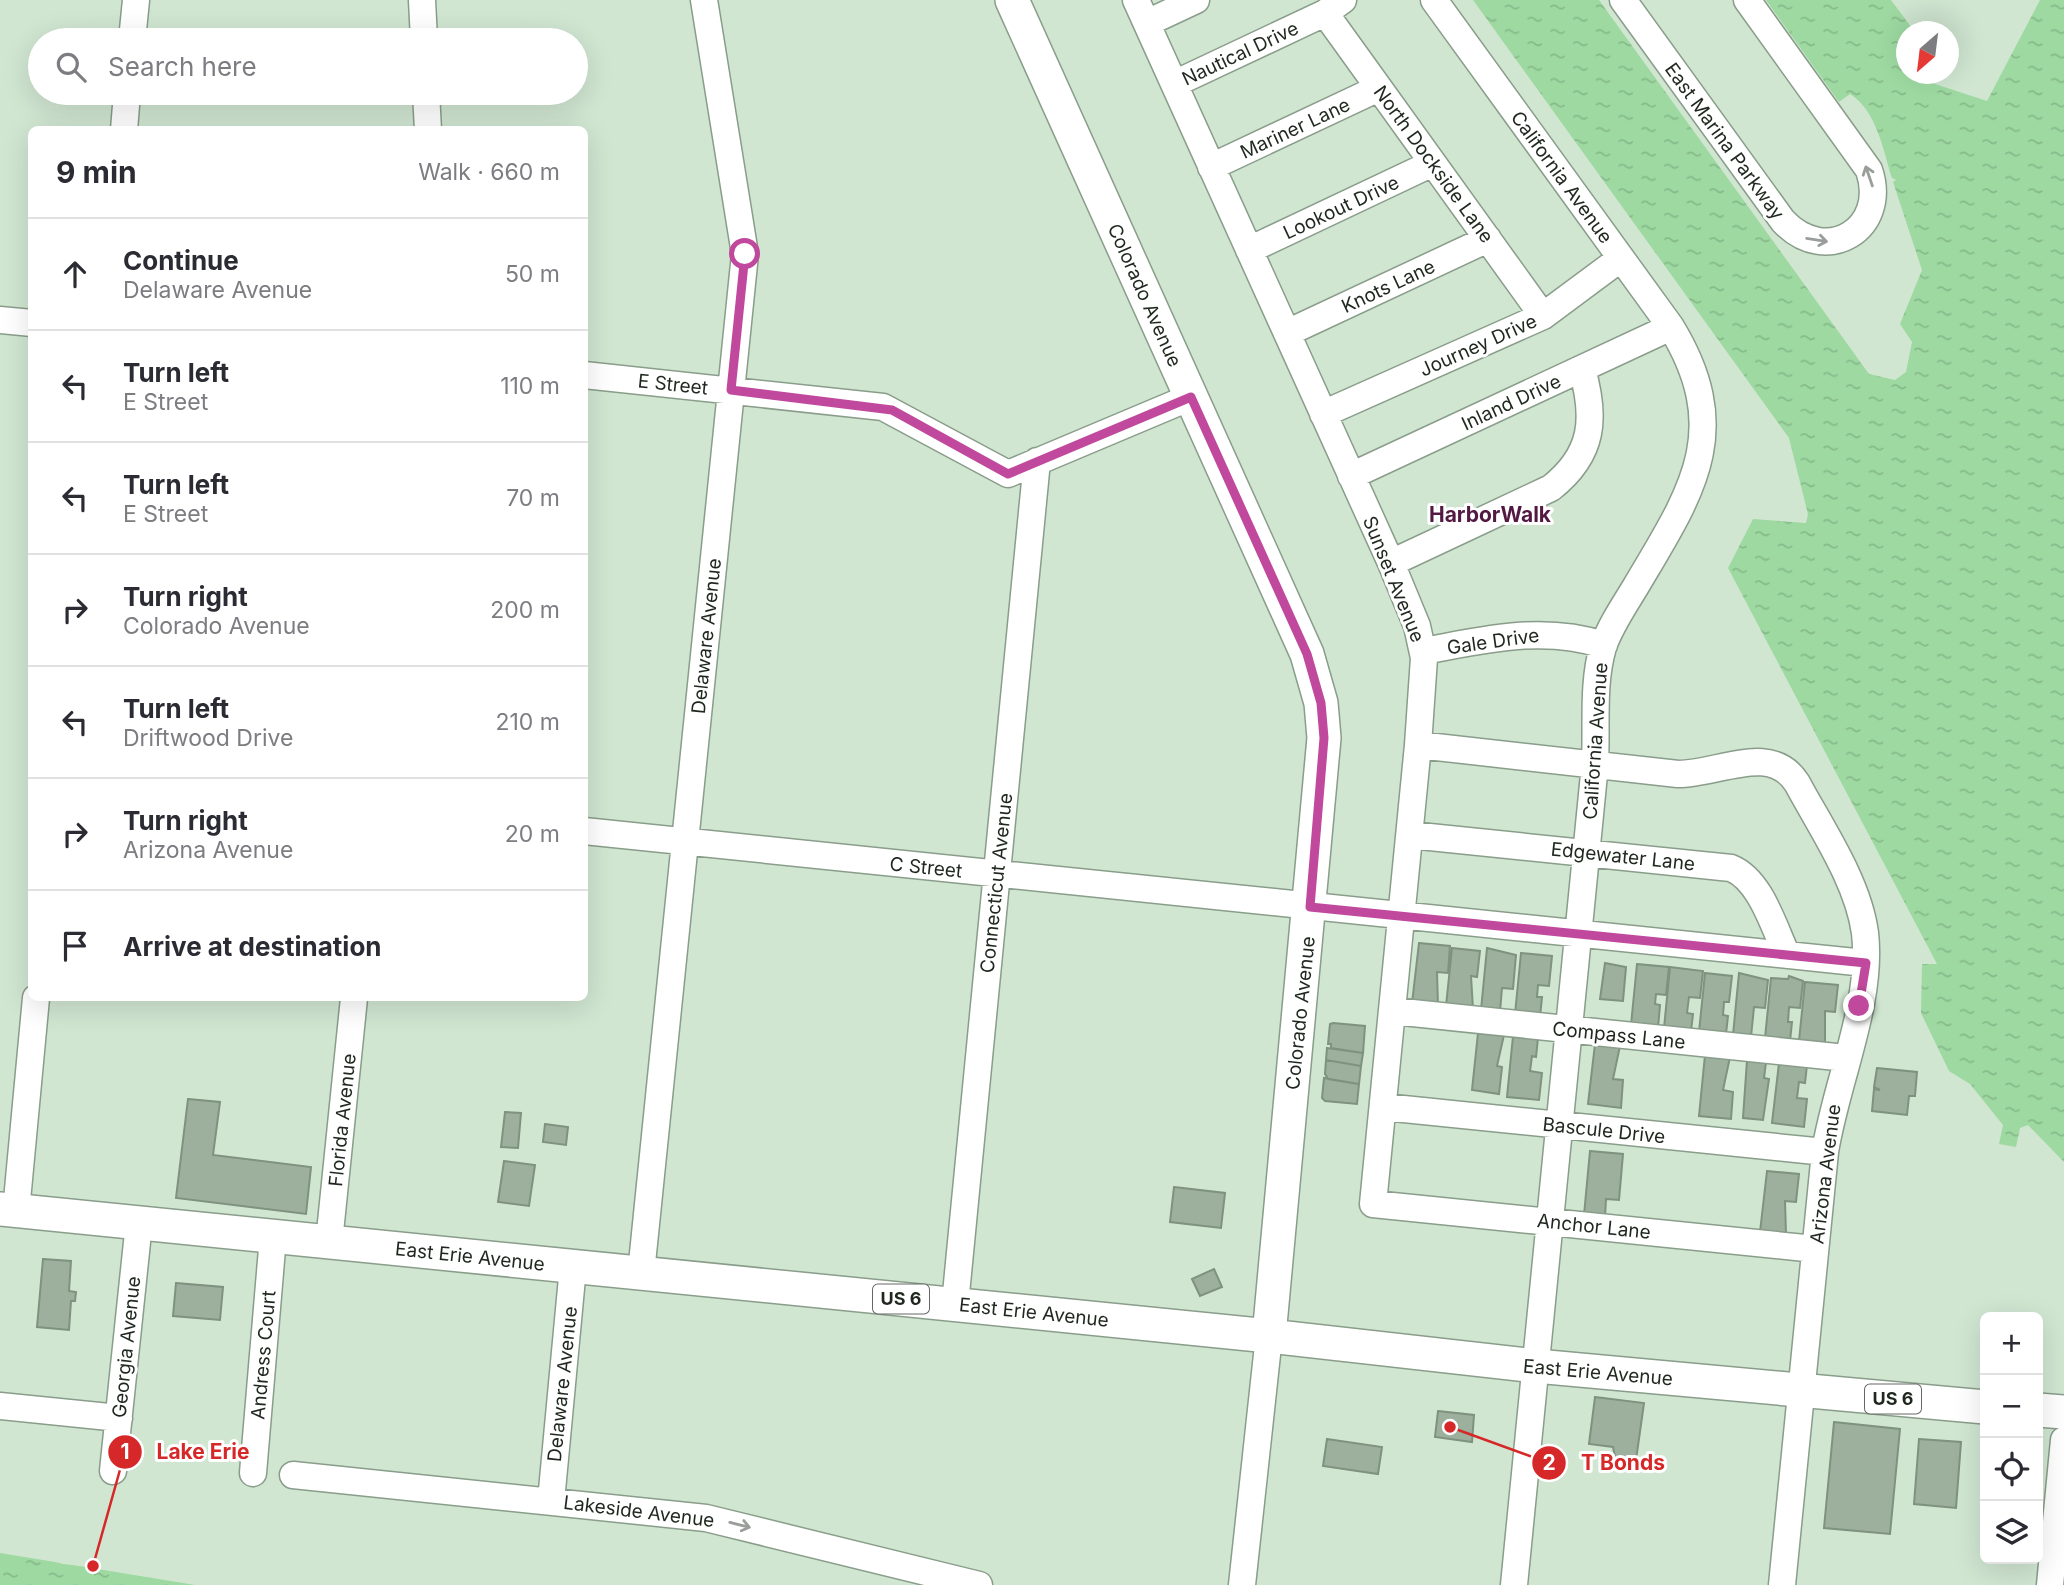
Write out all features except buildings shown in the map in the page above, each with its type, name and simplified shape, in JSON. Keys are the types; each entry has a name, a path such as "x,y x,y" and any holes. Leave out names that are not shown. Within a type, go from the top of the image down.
{"main road":[{"name":"Colorado Avenue","path":"1012,0 1307,654 1318,686 1324,738 1269,1336"},
{"name":"East Erie Avenue","path":"8,1210 1269,1336 1536,1366 1980,1407"},
{"path":"2043,1410 2064,1412"}],"street":[{"path":"133,28 136,0"},
{"path":"422,0 423,28"},
{"name":"Delaware Avenue","path":"641,1273 745,254 704,0"},
{"path":"1142,11 1196,0"},
{"name":"California Avenue","path":"1434,0 1671,327 1691,364 1698,390 1703,429 1700,459 1675,520 1604,645 1598,677 1595,764 1514,1585"},
{"name":"East Marina Parkway","path":"1623,0 1793,232 1808,240 1823,242 1850,235 1869,214 1874,198 1869,170 1747,0"},
{"name":"Nautical Drive","path":"1174,84 1334,6"},
{"name":"North Dockside Lane","path":"1334,6 1379,88 1543,316"},
{"name":"Sunset Avenue","path":"1142,11 1391,563 1417,626 1423,651 1418,745 1373,1204"},
{"name":"Mariner Lane","path":"1211,167 1379,88"},
{"path":"124,126 126,105"},
{"path":"427,105 428,126"},
{"name":"Lookout Drive","path":"1249,250 1433,163"},
{"name":"Knots Lane","path":"1287,333 1488,239"},
{"name":"Journey Drive","path":"1324,414 1543,316 1621,258"},
{"path":"0,320 28,323"},
{"name":"Inland Drive","path":"1351,476 1671,327"},
{"path":"1391,563 1551,488 1567,474 1586,442 1591,423 1590,398 1582,369"},
{"name":"E Street","path":"588,374 892,410 1008,474 1191,397"},
{"name":"Connecticut Avenue","path":"955,1304 1037,461"},
{"name":"Gale Drive","path":"1423,651 1535,634 1576,636 1604,645"},
{"path":"1418,745 1595,764"},
{"name":"Arizona Avenue","path":"1595,764 1689,774 1761,760 1783,766 1794,777 1843,870 1863,923 1866,963 1859,1006 1832,1106 1825,1152 1783,1585"},
{"name":"C Street","path":"588,831 1866,963"},
{"name":"Edgewater Lane","path":"1409,835 1735,869 1758,894 1787,955"},
{"path":"8,1210 37,1001"},
{"name":"Florida Avenue","path":"329,1242 354,1001"},
{"name":"Compass Lane","path":"1393,1011 1846,1058"},
{"name":"Bascule Drive","path":"1384,1107 1825,1152"},
{"name":"Anchor Lane","path":"1373,1204 1815,1249"},
{"name":"Georgia Avenue","path":"113,1471 139,1223"},
{"name":"Andress Court","path":"253,1473 273,1237"},
{"name":"Delaware Avenue","path":"551,1501 573,1267"},
{"name":"Colorado Avenue","path":"1242,1585 1269,1336"},
{"path":"0,1406 119,1418"},
{"path":"2050,1585 2064,1440"},
{"name":"Lakeside Avenue","path":"293,1475 720,1521 979,1585"}],"water":[{"path":"1473,0 1599,0 1869,374 1895,380 1906,372 1912,342 1900,324 1922,270 1893,182 1896,180 1892,178 1878,132 1867,110 1850,94 1839,102 1766,0 1891,0 1907,21 1896,21 1896,84 1935,84 1987,101 2040,0 2064,0 2064,1162 2028,1125 2020,1128 2016,1147 1999,1144 2003,1125 1970,1084 1949,1071 1921,1013 1922,964 1937,964 1728,568 1753,519 1806,523 1808,514 1789,438"},
{"path":"0,1545 63,1564 275,1585 0,1585"}],"pier":[{"path":"0,1542 58,1551 65,1560 84,1561 88,1556 119,1549 189,1563 198,1558 272,1579 278,1585 195,1585 0,1553"}],"place":[{"name":"T Bonds","path":"1450,1427"},
{"name":"Lake Erie","path":"93,1566"}],"district":[{"name":"HarborWalk","path":"1490,515"}],"route":[{"path":"745,254 731,390 883,407 1008,474 1191,397 1307,654 1318,686 1324,738 1310,907 1866,963 1859,1006"}]}
